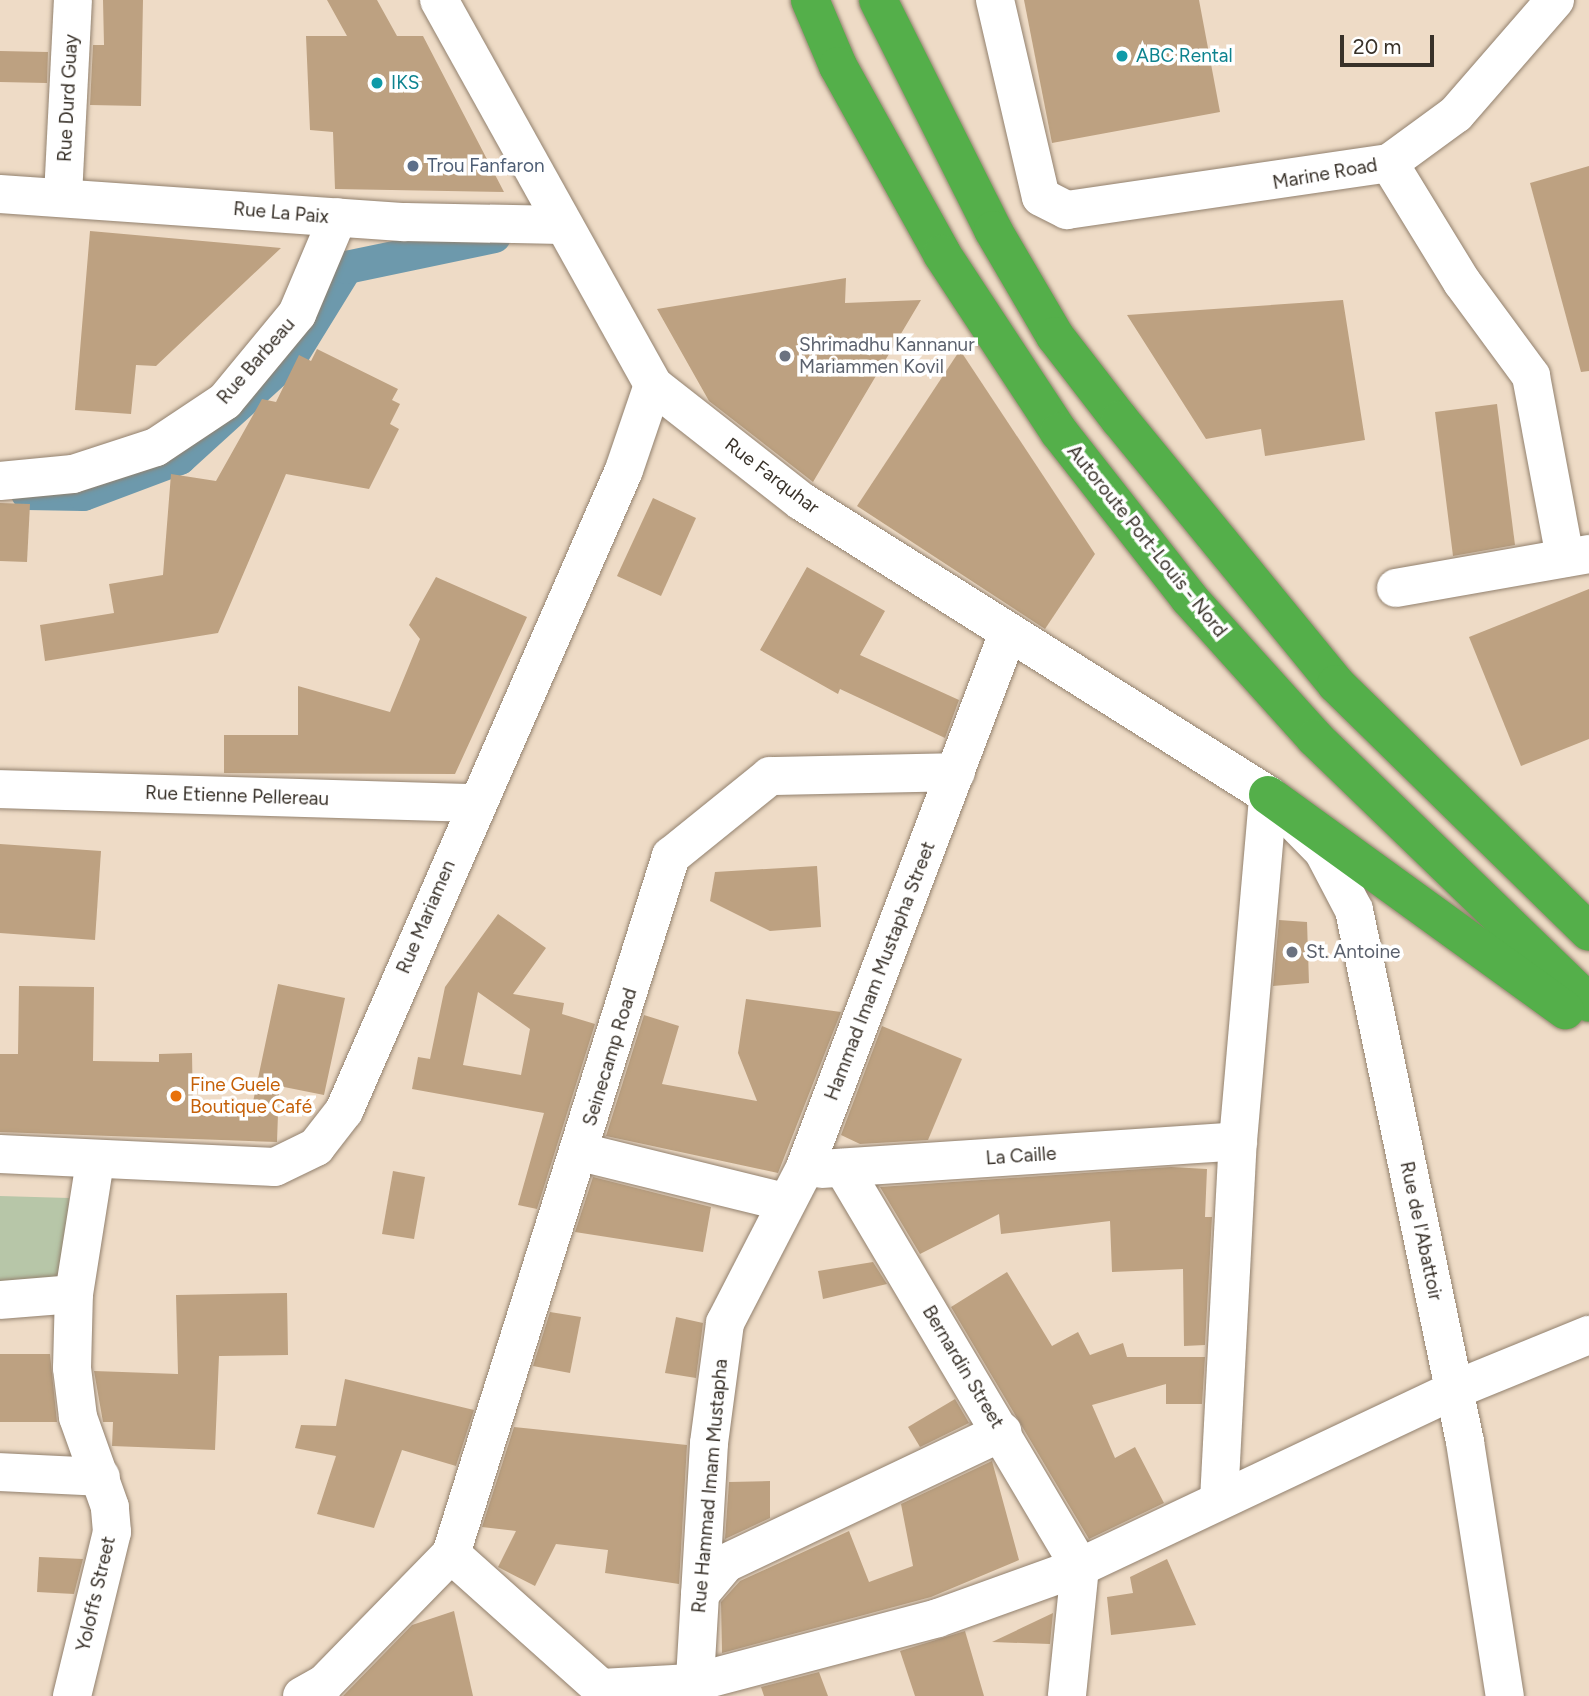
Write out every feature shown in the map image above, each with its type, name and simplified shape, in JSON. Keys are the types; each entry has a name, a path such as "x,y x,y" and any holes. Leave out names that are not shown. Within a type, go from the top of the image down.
{"highway":[{"name":"Autoroute Port-Louis - Nord","path":"810,0 838,66 942,254 1012,369 1189,598 1314,738 1589,1003"},
{"path":"878,0 993,230 1055,336 1336,684 1589,932"},
{"path":"1268,795 1379,869 1589,1028"}],"street":[{"name":"Rue Durd Guay","path":"63,196 73,0"},
{"name":"Rue Farquhar","path":"439,0 653,386 801,501 1268,795"},
{"name":"Marine Road","path":"995,0 1041,197 1067,210 1238,188 1389,163 1455,114 1555,0"},
{"path":"1389,163 1462,282 1531,376 1577,556 1396,588"},
{"name":"Rue La Paix","path":"0,194 63,196 338,217 562,225"},
{"name":"Rue Barbeau","path":"0,481 73,474 156,447 225,401 297,314 338,217"},
{"name":"Rue Mariamen","path":"0,1154 94,1162 275,1167 317,1147 344,1111 474,803 624,470 653,386"},
{"path":"956,772 1008,633"},
{"name":"Seinecamp Road","path":"451,1554 581,1153 671,856 770,776 956,772"},
{"name":"Hammad Imam Mustapha Street","path":"804,1170 956,772"},
{"name":"Rue Etienne Pellereau","path":"0,789 474,803"},
{"path":"1219,1500 1238,1142 1268,795"},
{"name":"Rue de l'Abattoir","path":"1268,795 1323,851 1354,910 1454,1390 1505,1696"},
{"name":"La Caille","path":"804,1170 1238,1142"},
{"path":"581,1153 784,1202"},
{"name":"Yoloffs Street","path":"72,1696 112,1532 101,1477 78,1416 74,1294 94,1162"},
{"name":"Bernardin Street","path":"843,1168 1080,1567"},
{"name":"Rue Hammad Imam Mustapha","path":"693,1690 725,1323 784,1202 804,1170"},
{"path":"0,1300 74,1294"},
{"path":"302,1696 325,1683 451,1554 606,1692 693,1690 938,1618 1080,1567 1454,1390 1589,1335"},
{"path":"700,1594 726,1563 1002,1432"},
{"path":"0,1472 101,1477"},
{"path":"1067,1696 1080,1567"}],"green space":[{"path":"0,1196 69,1198 66,1294 0,1292"}],"building":[{"path":"103,0 143,0 141,106 90,105 93,45 104,45"},
{"path":"327,0 377,0 397,36 423,36 504,192 335,189 333,132 310,130 306,36 347,36"},
{"name":"ABC Rental","path":"1024,0 1199,0 1220,112 1052,143"},
{"path":"0,51 48,52 47,83 0,82"},
{"path":"1589,166 1589,371 1581,372 1530,183"},
{"path":"90,231 281,248 156,366 136,365 131,414 75,410"},
{"name":"Shrimadhu Kannanur Mariammen Kovil","path":"846,278 845,303 921,300 813,482 709,401 657,309"},
{"path":"1343,300 1365,440 1265,456 1261,429 1206,439 1127,315"},
{"path":"317,349 398,389 392,400 400,404 390,424 399,429 369,489 286,474 218,633 45,661 40,625 114,613 109,584 163,575 171,474 216,481 262,399 276,402 299,355 311,361"},
{"path":"960,350 1095,554 1045,629 857,506"},
{"path":"1497,404 1515,545 1453,556 1435,412"},
{"path":"653,498 696,518 661,596 617,576"},
{"path":"0,503 30,504 27,562 0,561"},
{"path":"807,567 885,611 860,655 959,700 945,738 840,689 838,694 760,650"},
{"path":"436,577 527,617 455,774 224,773 224,735 298,735 298,686 390,712 420,639 409,625"},
{"path":"1589,589 1589,739 1521,766 1469,637"},
{"path":"0,844 101,851 95,940 0,933"},
{"path":"817,866 821,927 770,931 710,901 715,872"},
{"path":"498,914 546,948 513,994 564,1003 562,1014 595,1024 537,1209 518,1205 544,1113 412,1089 418,1057 430,1059 445,987","holes":["478,992 530,1029 521,1075 463,1065"]},
{"name":"St. Antoine","path":"1279,920 1307,922 1309,983 1273,986"},
{"path":"278,984 345,998 324,1095 279,1086 277,1142 0,1132 0,1054 18,1054 19,986 94,987 93,1061 159,1062 159,1054 192,1053 193,1114 250,1116"},
{"path":"746,999 841,1012 778,1173 606,1136 644,1015 679,1026 662,1084 757,1101 738,1053"},
{"path":"882,1026 962,1059 928,1140 860,1144 841,1135"},
{"path":"1171,1167 1207,1169 1205,1217 1212,1217 1205,1345 1184,1346 1183,1269 1112,1272 1110,1221 1001,1234 999,1214 920,1254 880,1187"},
{"path":"393,1171 425,1177 414,1239 382,1234"},
{"path":"593,1177 711,1207 703,1252 575,1232"},
{"path":"873,1262 887,1284 823,1299 818,1271"},
{"path":"1007,1272 1052,1346 1078,1332 1090,1355 1123,1343 1127,1357 1205,1357 1202,1404 1166,1404 1166,1384 1092,1405 1115,1458 1135,1447 1164,1503 1089,1539 951,1307"},
{"path":"287,1293 288,1355 219,1356 215,1450 112,1446 113,1422 103,1422 94,1371 178,1374 176,1295"},
{"path":"550,1312 581,1317 570,1373 533,1366"},
{"path":"676,1317 703,1323 696,1378 665,1373"},
{"path":"0,1354 50,1354 57,1422 0,1422"},
{"path":"345,1379 474,1410 456,1466 402,1450 374,1528 317,1514 336,1456 295,1448 301,1425 336,1426"},
{"path":"955,1399 969,1423 920,1447 908,1427"},
{"path":"514,1427 687,1445 679,1584 605,1573 608,1550 556,1544 535,1586 498,1567 516,1531 482,1527"},
{"path":"992,1461 1019,1560 931,1597 722,1653 721,1602 740,1581 849,1531 869,1582 913,1566 901,1504"},
{"path":"770,1481 770,1518 725,1539 729,1482"},
{"path":"39,1557 83,1559 74,1594 37,1592"},
{"path":"1167,1559 1196,1625 1111,1635 1107,1597 1133,1593 1130,1577"},
{"path":"454,1611 473,1696 343,1696 412,1625"},
{"path":"1053,1613 1050,1644 992,1642"},
{"path":"965,1631 984,1696 915,1696 900,1651"},
{"path":"819,1672 828,1696 764,1696 761,1687"}],"waterway":[{"path":"27,493 83,494 179,458 291,356 346,267 494,236"}],"place":[{"name":"ABC Rental","path":"1122,56"},
{"name":"IKS","path":"377,83"},
{"name":"Trou Fanfaron","path":"413,166"},
{"name":"Shrimadhu Kannanur Mariammen Kovil","path":"785,356"},
{"name":"St. Antoine","path":"1292,952"},
{"name":"Fine Guele Boutique Café","path":"176,1096"}]}
